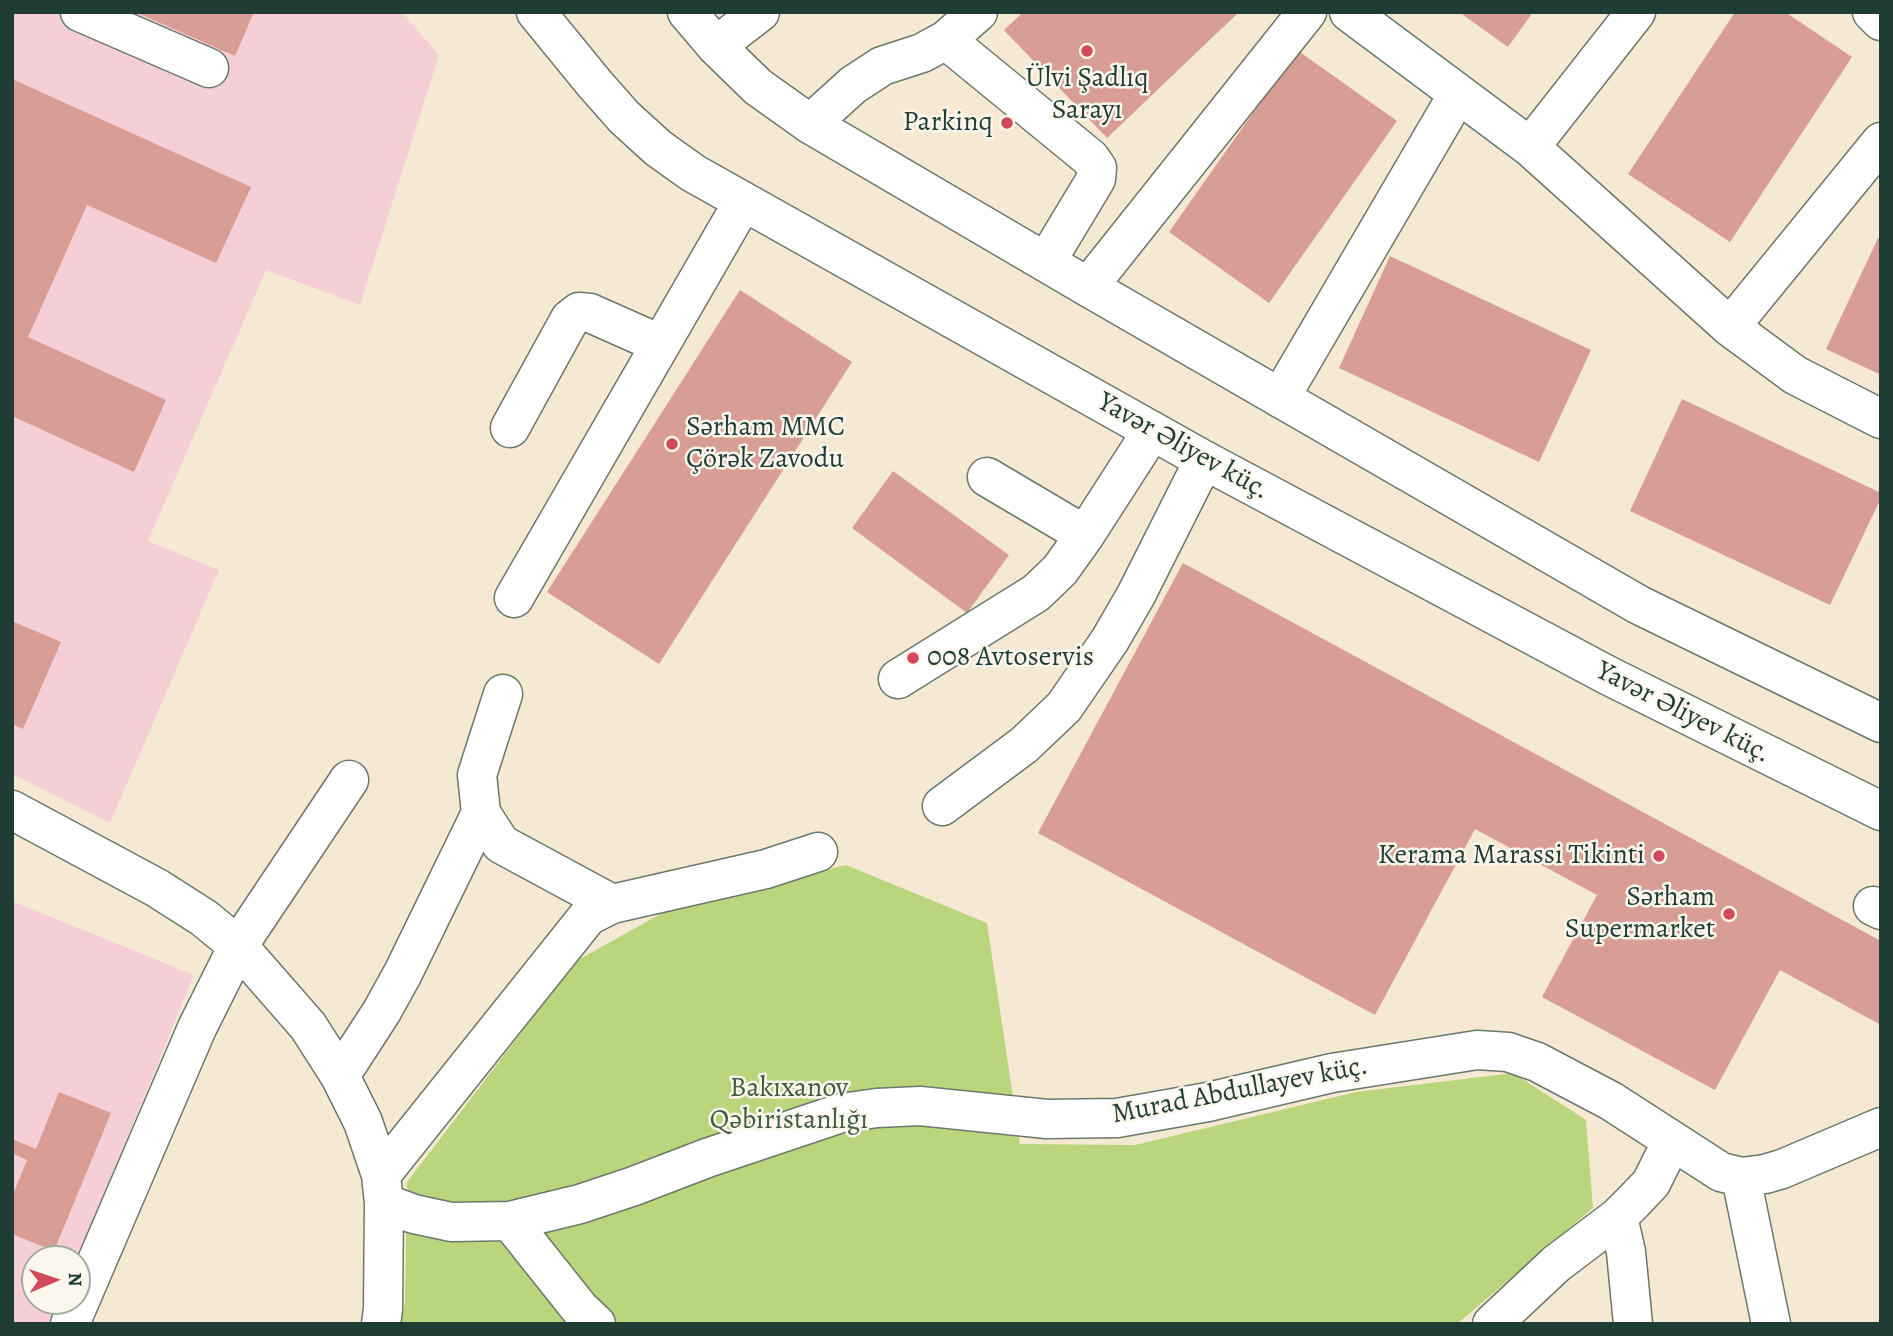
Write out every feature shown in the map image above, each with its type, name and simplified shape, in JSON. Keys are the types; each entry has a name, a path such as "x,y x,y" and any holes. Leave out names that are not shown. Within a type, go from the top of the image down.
{"main road":[{"path":"80,12 209,68"},
{"name":"Yavər Əliyev küç.","path":"536,12 624,117 659,148 694,173 1204,460 1609,676 1881,811"},
{"path":"687,12 716,46 758,87 810,124 1639,605 1881,723"},
{"path":"716,46 760,12"},
{"path":"810,124 853,85 882,66 922,53 946,40 978,12"},
{"path":"1088,287 1307,12"},
{"path":"1349,12 1530,147 1730,327 1795,375 1881,419"},
{"path":"1530,147 1636,12"},
{"path":"1872,12 1881,21"},
{"path":"946,40 1090,158 1097,168 1096,178 1046,262"},
{"path":"1280,398 1458,94"},
{"path":"1730,327 1881,142"},
{"path":"514,598 743,202"},
{"path":"510,428 570,319 579,312 590,313 660,344"},
{"path":"898,679 1036,593 1060,570 1152,431"},
{"path":"942,806 1024,745 1064,707 1110,640 1204,460"},
{"path":"987,477 1085,535"},
{"path":"503,694 477,775 481,814 501,844 612,904"},
{"path":"70,1324 197,1028 238,946 349,780"},
{"path":"12,810 157,888 204,918 238,946 307,1026 340,1076 363,1122 383,1189 381,1324"},
{"path":"340,1076 403,973 481,814"},
{"path":"383,1189 588,916 612,904 766,869 818,852"},
{"name":"Murad Abdullayev küç.","path":"383,1189 414,1214 451,1222 510,1221 580,1204 841,1113 920,1106 1046,1119 1117,1118 1208,1102 1332,1073 1477,1050 1508,1052 1536,1062 1611,1101 1721,1172 1741,1177"},
{"path":"1771,1324 1741,1177 1782,1169 1881,1127"},
{"path":"1492,1324 1556,1264 1618,1217 1651,1182 1672,1141"},
{"path":"1618,1217 1626,1252 1633,1324"},
{"path":"510,1221 580,1309 596,1324"}],"shaded area":[{"path":"12,12 402,12 439,55 360,305 266,270 148,541 219,570 110,823 12,774"},
{"path":"12,901 194,975 83,1245 21,1245 21,1315 55,1315 51,1324 12,1324"}],"green space":[{"name":"Bakıxanov Qəbiristanlığı","path":"846,865 987,923 1020,1144 1135,1145 1356,1092 1513,1073 1586,1120 1593,1208 1457,1324 401,1324 405,1301 407,1182 576,961 673,907"}],"building":[{"path":"135,12 254,12 235,56"},
{"path":"1023,12 1239,12 1107,138 1004,30"},
{"path":"1459,12 1533,12 1508,47"},
{"path":"1735,12 1785,12 1852,57 1730,242 1628,174"},
{"path":"1297,50 1397,121 1269,303 1169,232"},
{"path":"12,79 251,187 216,263 87,205 28,337 166,400 134,472 12,416"},
{"path":"1878,238 1881,239 1881,375 1826,349"},
{"path":"1390,256 1591,350 1539,462 1339,368"},
{"path":"740,290 852,362 659,664 547,592"},
{"path":"1682,399 1881,493 1830,605 1630,511"},
{"path":"893,471 1009,555 967,613 852,528"},
{"path":"1183,563 1881,941 1881,1025 1780,970 1715,1090 1542,997 1597,895 1475,829 1375,1015 1038,833"},
{"path":"12,621 61,642 23,729 12,724"},
{"path":"59,1092 111,1113 56,1245 39,1245 12,1234 12,1197 27,1160 12,1153 12,1139 36,1149"}],"place":[{"name":"Ülvi Şadlıq Sarayı","path":"1087,51"},
{"name":"Parkinq","path":"1007,123"},
{"name":"Sərham MMC Çörək Zavodu","path":"672,444"},
{"name":"008 Avtoservis","path":"913,658"},
{"name":"Kerama Marassi Tikinti","path":"1659,856"},
{"name":"Sərham Supermarket","path":"1729,914"}]}
